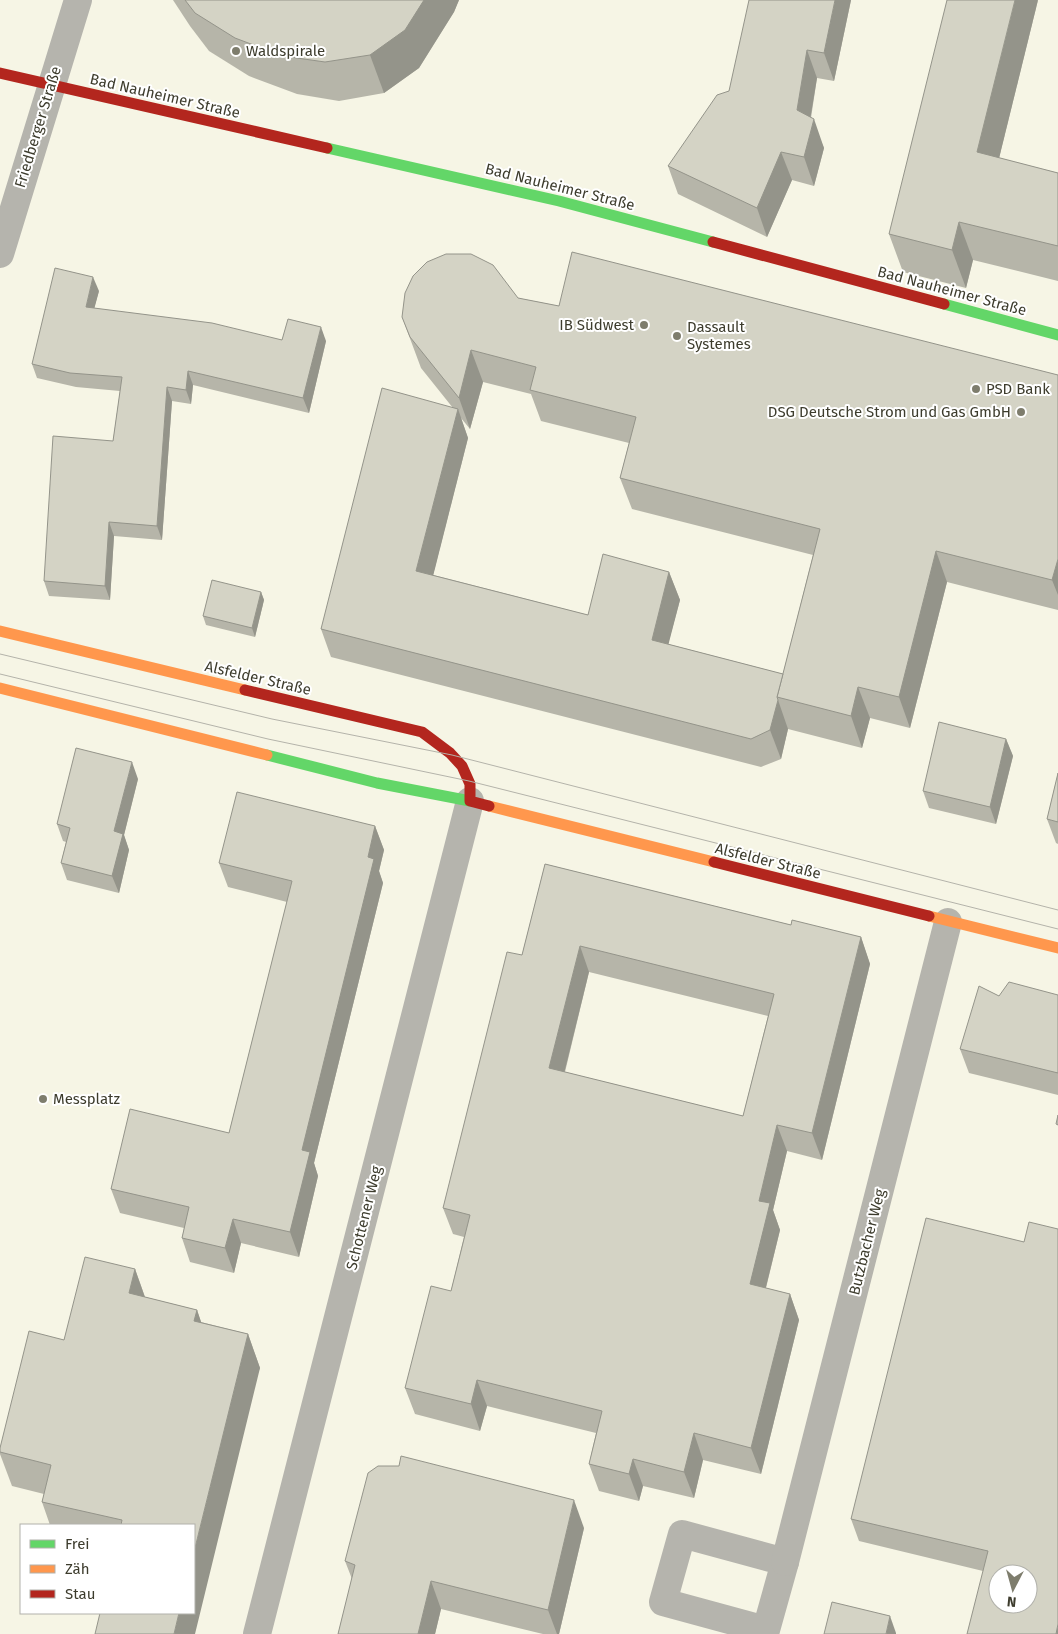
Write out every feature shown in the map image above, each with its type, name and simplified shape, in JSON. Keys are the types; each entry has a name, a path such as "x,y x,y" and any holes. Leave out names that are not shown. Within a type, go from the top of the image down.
{"street":[{"name":"Friedberger Straße","path":"0,254 78,0"},
{"name":"Bad Nauheimer Straße","path":"0,73 559,201 1058,334"},
{"name":"Alsfelder Straße","path":"0,631 422,732 452,755 464,768 470,781 470,802"},
{"name":"Alsfelder Straße","path":"0,688 377,783 470,802 1058,948"},
{"name":"Schottener Weg","path":"257,1634 470,802"},
{"name":"Butzbacher Weg","path":"785,1562 682,1534 663,1602 766,1630 785,1562 948,922"}],"building":[{"path":"185,0 424,0 405,30 370,55 325,62 283,56 235,38 195,13"},
{"path":"749,0 835,0 824,53 807,50 797,110 814,119 804,157 781,152 757,208 668,166 717,95 729,91"},
{"path":"947,0 1015,0 977,152 1058,173 1058,246 959,222 952,250 889,234"},
{"path":"572,252 1058,375 1058,559 1052,580 936,551 899,697 858,687 851,716 777,697 820,529 620,478 636,417 530,390 536,367 471,350 459,398 410,337 402,317 405,293 413,276 427,262 446,254 471,254 493,265 518,298 559,306"},
{"path":"55,268 93,277 86,307 212,323 282,340 288,319 321,327 303,398 188,371 186,390 167,387 157,526 109,522 105,586 44,581 53,436 113,441 122,377 70,373 32,364"},
{"path":"382,388 458,409 416,571 588,615 603,554 669,572 652,640 783,674 770,730 751,739 321,629"},
{"path":"212,580 261,592 252,628 203,616"},
{"path":"939,722 1006,739 990,807 923,791"},
{"path":"76,748 132,762 114,831 123,834 112,876 61,863 70,828 57,824"},
{"path":"1058,773 1058,822 1047,819"},
{"path":"237,792 375,826 368,857 374,859 302,1150 310,1152 290,1232 233,1219 225,1248 182,1238 189,1207 111,1189 130,1109 229,1133 292,881 219,863"},
{"path":"545,864 791,925 792,920 861,937 812,1133 777,1125 759,1201 770,1203 750,1284 790,1294 751,1448 694,1433 684,1472 633,1459 629,1474 589,1464 602,1411 477,1380 471,1404 405,1388 431,1286 451,1291 470,1215 443,1208 507,952 522,955","holes":["580,946 774,994 743,1116 549,1068"]},
{"path":"1009,982 1058,995 1058,1073 960,1049 979,986 999,996"},
{"path":"926,1218 1024,1242 1029,1222 1058,1229 1058,1624 1056,1634 967,1634 988,1551 851,1519"},
{"path":"85,1257 135,1269 129,1293 197,1310 194,1321 248,1334 195,1548 195,1524 121,1524 122,1520 42,1502 51,1465 0,1452 29,1331 64,1340"},
{"path":"401,1456 574,1500 548,1610 431,1581 418,1634 338,1634 355,1565 345,1561 368,1473 378,1466 399,1466"},
{"path":"832,1602 890,1616 886,1634 824,1634"},
{"path":"100,1614 179,1614 174,1634 95,1634"}],"tram line":[{"path":"0,654 272,719 452,755 1058,910"},
{"path":"0,674 268,739 469,781 1058,929"}],"traffic: fast":[{"path":"327,148 559,201 713,242"},
{"path":"944,304 1058,335"},
{"path":"267,755 377,783 470,801"}],"traffic: slow":[{"path":"0,631 245,690"},
{"path":"0,688 267,755"},
{"path":"489,806 714,862"},
{"path":"929,916 1058,948"}],"traffic: jam":[{"path":"0,73 327,148"},
{"path":"713,242 944,304"},
{"path":"245,690 422,732 450,753 462,766 470,784 470,801 489,806"},
{"path":"714,862 929,916"}],"place":[{"name":"Waldspirale","path":"236,51"},
{"name":"IB Südwest","path":"644,325"},
{"name":"Dassault Systemes","path":"677,336"},
{"name":"PSD Bank","path":"976,389"},
{"name":"DSG Deutsche Strom und Gas GmbH","path":"1021,412"},
{"name":"Messplatz","path":"43,1099"}]}
